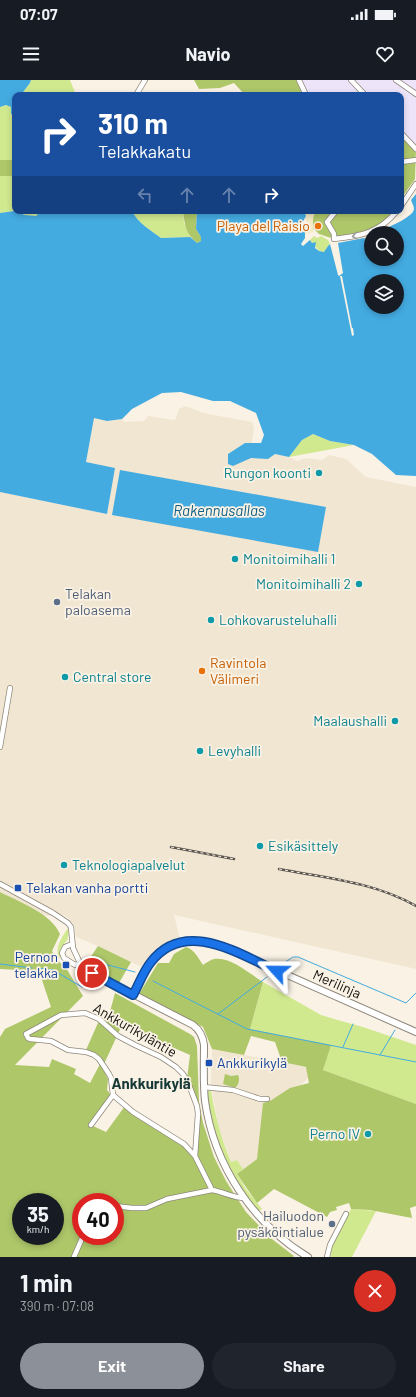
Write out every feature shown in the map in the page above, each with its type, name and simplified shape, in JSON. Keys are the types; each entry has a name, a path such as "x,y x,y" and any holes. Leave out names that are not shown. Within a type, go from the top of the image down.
{"street":[{"path":"138,92 145,80"},
{"path":"299,80 305,92"},
{"path":"351,80 362,92"},
{"path":"396,80 416,94"},
{"path":"404,136 416,149"},
{"path":"404,162 416,160"},
{"path":"404,202 416,184"},
{"path":"334,214 327,222 334,234 334,239 364,234 376,229 394,214"},
{"path":"0,747 10,688"},
{"path":"0,884 66,920 71,927 72,944 76,956 80,963 92,973 193,1025 199,1030 204,1045 204,1087 207,1110 221,1157 230,1175 257,1214 275,1232 308,1257"},
{"name":"Merilinja","path":"133,995 146,968 158,954 176,943 189,940 202,940 222,946 416,1032"},
{"path":"72,944 65,947 62,951 62,955 73,965 80,963"},
{"name":"Ankkurikyläntie","path":"113,1095 111,1078 99,1059 94,1055 86,1052 68,1050 51,1041 30,1039 26,1034 61,1015 85,1012 99,1019 118,1036 172,1064 186,1078 197,1106 198,1114 195,1156"},
{"path":"204,1087 233,1090 267,1100"},
{"path":"91,1125 113,1095 133,1112 184,1144 195,1156 212,1190"},
{"path":"124,1207 146,1208 167,1199 212,1190 220,1191 235,1198 245,1198"},
{"path":"327,1257 330,1245 346,1214"},
{"path":"74,1257 79,1245"}],"shaded area":[{"path":"300,80 416,80 416,149 404,136 404,92 306,92"},
{"name":"Pernon telakka","path":"186,406 203,413 252,422 254,428 252,443 245,443 251,458 268,459 275,454 289,457 298,461 305,458 322,460 329,455 346,459 366,477 416,487 416,969 174,915 180,939 173,942 144,968 76,937 74,925 64,915 46,916 0,892 0,492 107,514 115,468 86,462 94,418 107,421 122,419 125,422 144,421 148,416 175,420 179,409"},
{"path":"212,1049 316,1070 268,1118 257,1159 243,1169 237,1160 231,1162 218,1126 211,1085"}],"green space":[{"path":"31,80 70,80 75,92 23,92"},
{"path":"194,80 296,80 302,92 242,92 234,83 220,88 199,89"},
{"path":"6,105 11,107 12,160 0,160 0,107"},
{"path":"404,136 416,149 415,179 404,195"},
{"path":"0,160 12,160 12,176 0,176"},
{"path":"0,176 12,176 12,211 0,213"},
{"path":"22,214 38,214 36,216"},
{"path":"134,214 183,214 184,223 190,237 161,238 141,223"},
{"path":"183,214 197,214 196,229 201,237 201,241 197,243 190,236 185,225"},
{"path":"314,214 390,214 388,217 390,219 380,226 364,226 364,232 334,239 319,234 313,228"},
{"path":"314,236 317,238 321,236 328,240 330,244 325,252 319,251 310,240"},
{"path":"313,434 330,441 354,445 289,457 302,440"},
{"path":"0,892 42,914 56,927 60,934 52,951 57,960 66,968 83,996 15,1065 49,1067 52,1059 76,1069 74,1074 90,1083 100,1064 108,1079 107,1090 111,1095 89,1124 106,1132 125,1106 185,1146 193,1155 198,1109 187,1079 190,1055 122,1025 104,1064 86,1050 101,1016 108,1019 115,993 190,1034 194,1037 197,1046 199,1102 203,1123 214,1157 226,1181 246,1212 272,1239 294,1256 293,1257 0,1257 0,1037 5,1029 51,1007 39,971 0,969"},
{"path":"68,928 69,934 60,953 61,958 59,957 58,953 58,946"},
{"path":"98,946 131,962 119,983 94,969 88,961"},
{"path":"186,947 194,952 203,965 214,959 227,960 240,966 263,982 250,1029 331,1045 323,1070 416,1104 416,1206 410,1208 412,1218 370,1210 351,1209 349,1203 336,1207 337,1210 330,1212 327,1217 274,1189 257,1203 237,1174 257,1159 263,1103 270,1101 290,1088 309,1083 306,1067 282,1062 275,1042 251,1036 244,1055 212,1049 203,1027 139,994 158,963 169,963 174,954"},
{"path":"263,982 321,1015 363,1027 416,1045 416,1104 323,1070 330,1045 250,1029"},
{"path":"225,1074 231,1076 238,1075 239,1082 235,1088 223,1084"},
{"path":"211,1090 214,1108 227,1153 231,1162 237,1160 243,1169 237,1174 246,1189 262,1209 259,1211 251,1203 237,1182 219,1144 214,1131 208,1105 207,1092"},
{"path":"351,1209 376,1211 352,1257 331,1257 331,1248"}],"sand":[{"path":"305,214 314,214 313,232 305,234 305,232 301,231 308,223 305,219"}],"water":[{"path":"0,80 31,80 23,92 12,92 12,114 11,107 6,105 0,107"},
{"path":"416,194 416,476 396,475 372,454 354,445 330,441 313,434 302,440 289,457 275,454 268,459 251,458 233,466 228,464 228,454 245,443 261,443 264,435 256,413 230,401 213,401 181,392 162,393 132,409 122,419 107,421 94,418 86,462 115,468 107,514 0,492 0,213 12,211 12,214 36,216 38,214 134,214 141,223 161,238 190,237 197,243 201,241 201,237 196,229 197,214 305,214 306,216 300,227 303,227 301,231 305,232 305,238 301,244 303,246 310,240 312,243 316,242 315,248 324,252 330,244 339,276 343,273 338,243 364,238 364,266 404,266 404,226 390,226 409,216 414,209 411,200"},
{"name":"Rakennusallas","path":"120,470 326,507 318,552 112,515"}],"pier":[{"path":"340,276 342,276 353,328 354,335 352,336"}],"waterway":[{"path":"284,963 293,957 298,957 406,1003 416,993"},
{"path":"97,967 100,963 135,972"},
{"path":"0,964 32,968"},
{"path":"38,968 53,970 82,987 88,983"},
{"path":"218,1014 267,977"},
{"path":"153,981 247,1029 416,1062"},
{"path":"343,1047 353,1024"},
{"path":"380,1055 395,1030"}],"railway":[{"path":"171,847 234,859"},
{"path":"279,869 332,878 367,886 383,891 416,906"}],"place":[{"name":"Playa del Raisio","path":"318,226"},
{"name":"Rungon koonti","path":"319,473"},
{"name":"Monitoimihalli 1","path":"235,559"},
{"name":"Monitoimihalli 2","path":"359,584"},
{"name":"Telakan paloasema","path":"57,602"},
{"name":"Lohkovarusteluhalli","path":"211,620"},
{"name":"Ravintola Välimeri","path":"202,671"},
{"name":"Central store","path":"65,677"},
{"name":"Maalaushalli","path":"395,721"},
{"name":"Levyhalli","path":"200,751"},
{"name":"Esikäsittely","path":"260,846"},
{"name":"Teknologiapalvelut","path":"64,865"},
{"name":"Telakan vanha portti","path":"18,888"},
{"name":"Pernon telakka","path":"66,965"},
{"name":"Ankkurikylä","path":"209,1063"},
{"name":"Perno IV","path":"368,1134"},
{"name":"Hailuodon pysäköintialue","path":"332,1224"}],"district":[{"name":"Ankkurikylä","path":"151,1084"}],"route":[{"path":"92,973 133,995 146,968 158,954 176,943 189,940 202,940 222,946 277,971"}]}
